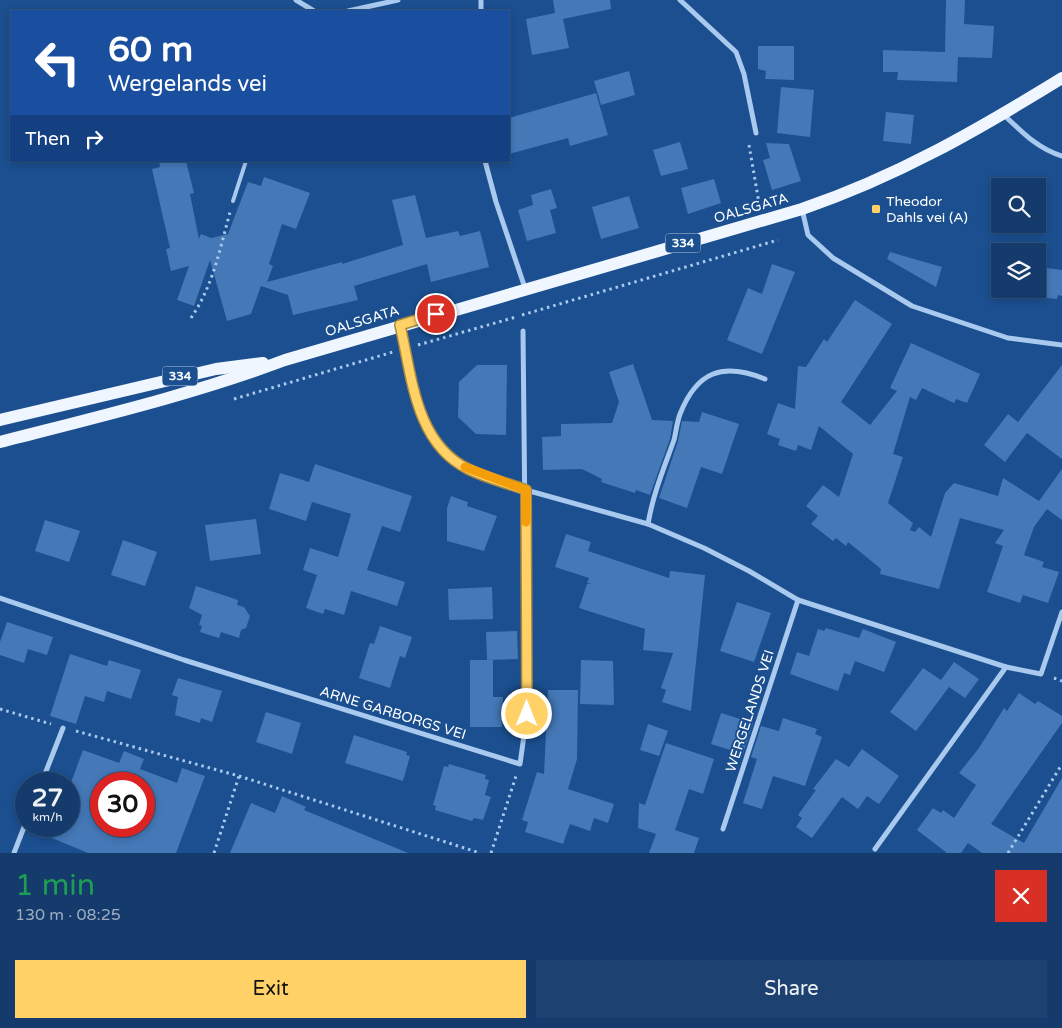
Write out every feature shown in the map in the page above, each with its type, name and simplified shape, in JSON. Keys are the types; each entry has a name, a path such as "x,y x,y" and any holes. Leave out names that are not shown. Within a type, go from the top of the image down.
{"main road":[{"name":"OALSGATA","path":"0,442 165,400 219,384 285,360 400,325 802,209 852,192 895,173 1003,114 1062,78"},
{"name":"OALSGATA","path":"0,420 216,369 285,360"}],"street":[{"path":"296,0 312,10"},
{"path":"353,10 398,0"},
{"path":"680,0 736,52 744,74 756,133"},
{"path":"1003,114 1028,139 1048,151 1062,156"},
{"path":"485,162 496,202 525,288"},
{"path":"802,209 808,235 833,258 912,306 1008,338 1062,345"},
{"path":"400,325 420,416 438,446 467,469 526,490 648,524 704,548 749,571 798,600 1006,667 1041,674 1062,612"},
{"path":"520,764 527,714 523,332"},
{"path":"648,524 653,496 674,438 680,415 695,387 711,373 724,370 732,370 765,379"},
{"name":"ARNE GARBORGS VEI","path":"0,598 184,660 520,764"},
{"name":"WERGELANDS VEI","path":"723,829 798,600"},
{"path":"875,849 1006,667"},
{"path":"46,772 63,728"},
{"path":"14,853 20,837"}],"lane":[{"path":"233,201 246,162"}],"path":[{"path":"756,133 748,143 759,204"},
{"path":"191,318 201,303 215,270 233,201"},
{"path":"0,709 239,776 480,853"},
{"path":"491,853 520,764"},
{"path":"1008,853 1062,764"},
{"path":"214,853 239,776"}],"building":[{"path":"553,0 610,0 611,9 563,19 569,48 532,55 526,19 555,13"},
{"path":"946,0 965,0 964,24 994,26 992,58 958,57 957,82 897,80 898,72 883,72 883,50 945,52"},
{"path":"758,46 794,46 794,80 765,79 766,71 758,69"},
{"path":"629,71 635,95 601,105 594,81"},
{"path":"781,87 814,90 810,137 777,133"},
{"path":"596,93 608,135 570,146 568,138 510,154 510,118"},
{"path":"886,112 914,115 911,144 883,141"},
{"path":"680,142 688,169 661,176 653,150"},
{"path":"766,143 789,144 801,181 772,190 763,160 770,158"},
{"path":"159,162 186,162 194,193 190,194 199,239 201,234 211,238 228,234 248,182 261,186 264,177 310,193 296,229 282,224 269,264 273,266 267,282 342,262 342,264 403,245 392,200 415,195 426,238 458,231 460,236 480,231 489,267 431,282 427,264 354,286 358,300 293,315 288,295 261,286 251,314 227,321 210,260 194,306 177,300 189,266 171,271 166,249 170,248 152,169 160,167"},
{"path":"714,179 721,203 688,214 681,188"},
{"path":"551,189 557,208 550,210 556,233 527,241 518,210 533,205 531,195"},
{"path":"629,196 639,228 601,239 592,207"},
{"path":"890,252 942,267 936,287 887,259"},
{"path":"772,264 795,272 762,354 727,340 748,288 762,294"},
{"path":"1046,268 1062,270 1062,296 1058,295 1057,299 1046,298"},
{"path":"855,300 892,324 841,402 870,425 897,391 890,388 911,343 980,374 967,403 956,399 954,403 922,388 916,400 910,397 893,454 903,457 888,503 913,523 910,530 915,532 919,527 931,537 945,493 954,483 998,496 1003,478 1039,501 1062,469 1062,520 1047,509 1034,527 1024,555 1044,562 1042,567 1059,572 1048,603 1023,595 1020,603 987,592 1003,546 995,543 1004,530 960,518 939,589 880,574 881,569 848,542 846,546 836,538 833,541 811,524 818,516 806,506 823,485 839,497 853,454 819,426 811,450 798,445 796,451 778,445 780,439 767,434 778,403 795,409 798,366 806,367 824,339 827,342"},
{"path":"633,364 652,420 673,421 670,439 650,495 636,490 635,493 601,482 602,479 582,469 543,470 542,437 561,436 561,424 612,423 619,402 609,372"},
{"path":"477,365 507,365 506,435 476,434 458,417 459,382"},
{"path":"1062,365 1062,459 1027,433 1005,462 984,445 1008,414 1018,422"},
{"path":"702,412 739,424 722,474 701,467 687,508 659,498 678,441 682,421 699,422"},
{"path":"315,464 412,496 400,532 382,526 367,570 405,582 397,606 351,591 344,615 325,609 323,614 306,608 317,575 303,570 310,548 338,557 351,514 312,502 306,521 269,509 280,473 309,482"},
{"path":"451,496 468,502 467,506 497,516 484,551 447,541 447,508"},
{"path":"256,519 261,554 210,561 205,525"},
{"path":"45,520 80,531 69,562 35,551"},
{"path":"566,534 591,542 588,551 669,578 670,571 705,575 691,711 662,702 666,690 661,688 673,653 643,650 645,629 579,608 587,584 592,584 587,583 589,578 555,567"},
{"path":"123,540 157,552 145,586 111,575"},
{"path":"196,586 238,600 237,605 244,607 250,616 246,628 241,630 239,638 221,632 219,638 200,632 202,626 199,625 202,615 189,608"},
{"path":"492,587 493,619 449,620 448,589"},
{"path":"737,602 771,613 754,662 720,651"},
{"path":"7,622 53,637 47,655 28,649 24,663 0,655 0,642"},
{"path":"380,626 412,637 405,658 400,656 390,688 359,678 370,643 374,644"},
{"path":"826,628 859,638 863,629 896,642 884,672 855,661 850,675 844,673 838,691 790,674 797,652 809,656 818,629 824,631"},
{"path":"517,631 518,659 487,660 486,632"},
{"path":"70,654 107,666 109,660 141,670 131,699 107,691 104,702 85,696 76,724 50,716"},
{"path":"470,660 493,660 493,697 503,697 502,727 470,727"},
{"path":"581,660 613,661 614,705 580,704"},
{"path":"954,662 979,679 965,698 949,687 916,731 890,712 923,668 941,680"},
{"path":"178,678 222,691 212,722 201,718 200,723 175,715 178,697 172,695"},
{"path":"548,690 578,690 577,759 568,789 614,804 608,823 594,818 590,831 570,824 563,844 525,832 528,822 522,820 537,772 544,774"},
{"path":"1019,693 1035,704 1038,701 1062,716 1062,723 991,824 1024,843 1062,778 1062,853 982,853 968,843 961,853 947,853 917,830 933,808 941,813 943,810 954,818 976,785 959,773 979,748 1004,708 1007,711"},
{"path":"266,712 301,723 292,754 256,742"},
{"path":"721,713 753,723 743,754 711,744"},
{"path":"783,718 817,729 815,734 822,737 805,786 773,776 762,809 743,803 757,759 751,757 761,726 779,731"},
{"path":"648,724 668,731 659,756 640,750"},
{"path":"354,735 407,752 406,755 410,756 403,781 345,763"},
{"path":"666,743 714,759 703,794 689,789 675,830 699,838 694,853 649,853 656,834 638,828 639,803 645,805"},
{"path":"862,749 899,776 879,804 867,796 858,809 842,797 812,838 796,827 802,818 798,815 816,790 813,789 836,759 849,767"},
{"path":"83,750 119,763 124,751 144,759 140,769 148,772 90,772 90,837 155,837 155,775 177,783 182,768 205,776 176,853 88,853 50,837 80,837 80,772 75,772"},
{"path":"449,764 486,775 485,779 489,780 485,795 491,797 483,820 474,818 472,821 435,810 436,806 433,805 444,766 448,767"},
{"path":"282,796 306,807 304,810 408,853 230,853 251,803 275,813"}],"slow traffic":[{"path":"465,467 526,490 526,522"}],"place":[{"name":"Theodor Dahls vei (A)","path":"876,209"}],"route":[{"path":"436,314 400,325 420,416 438,446 467,469 526,490 527,714"}]}
